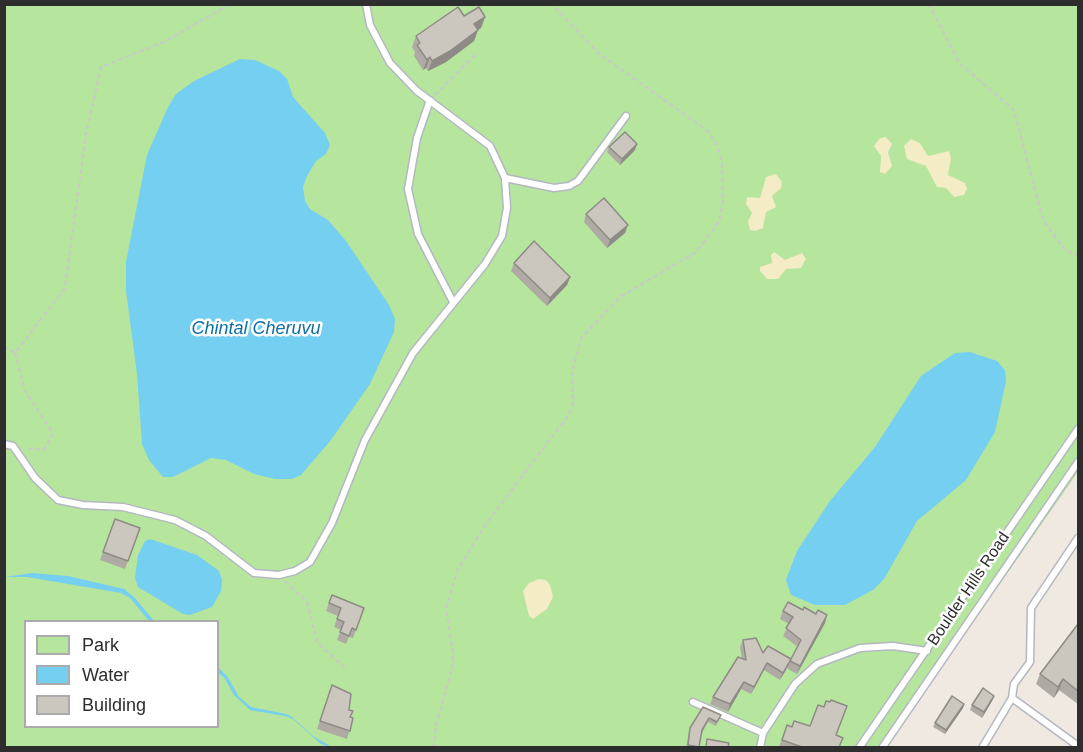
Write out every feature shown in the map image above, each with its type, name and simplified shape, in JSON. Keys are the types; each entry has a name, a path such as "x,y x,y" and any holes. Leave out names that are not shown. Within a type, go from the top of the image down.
{"lane":[{"path":"4,444 13,446 35,478 58,500 83,505 123,507 175,519 206,536 254,573 279,575 295,571 310,562 332,523 365,440 413,353 485,264 502,236 507,208 505,178 489,146 417,91 390,63 370,25 366,4"},
{"path":"430,100 417,138 408,189 418,234 453,302"},
{"path":"505,178 554,188 569,186 578,181 626,116"},
{"name":"Boulder Hills Road","path":"859,747 1078,429"},
{"name":"Boulder Hills Road","path":"882,747 1078,462"},
{"path":"982,747 1012,698 1014,684 1030,662 1031,608 1078,538"},
{"path":"760,747 763,733 795,684 817,664 860,648 893,646 927,651"},
{"path":"1012,698 1078,746"},
{"path":"693,702 763,733"}],"path":[{"path":"15,353 65,288 86,134 101,67 164,42 230,4"},
{"path":"434,747 436,725 452,669 453,653 446,608 458,569 485,525 567,417 573,404 572,371 582,338 620,297 696,252 719,222 723,201 722,162 717,145 708,131 598,53 552,4"},
{"path":"929,4 959,63 1014,110 1043,220 1066,251 1078,255"},
{"path":"430,100 477,53"},
{"path":"4,347 15,353 25,391 53,433 44,450 13,446"},
{"path":"279,575 307,602 317,642 347,670"}],"green space":[{"path":"4,5 1078,5 1078,472 886,747 5,747"}],"sand":[{"path":"886,137 892,144 888,152 892,166 885,174 880,172 881,156 874,146 880,138"},
{"path":"911,139 920,143 928,156 949,151 951,158 948,175 965,183 967,189 964,195 954,197 946,188 937,187 926,166 907,159 904,146"},
{"path":"776,174 782,182 781,188 772,196 776,207 766,212 763,228 750,230 748,221 752,213 746,204 747,197 760,198 766,177"},
{"path":"774,252 785,260 802,253 806,259 801,268 786,269 778,279 767,279 760,271 760,267 772,263 771,255"},
{"path":"539,579 546,580 550,585 553,597 547,609 533,619 529,616 523,591 529,583"}],"water":[{"name":"Chintal Cheruvu","path":"240,59 255,60 279,71 287,79 293,97 325,133 330,145 326,154 316,161 307,176 303,187 305,201 310,209 328,220 346,241 389,305 395,319 394,332 370,384 331,440 301,475 292,479 275,479 254,474 226,460 211,458 173,477 163,477 149,460 142,444 137,374 126,291 126,262 147,155 168,107 176,94 194,81"},
{"path":"970,352 997,361 1005,370 1006,381 995,432 966,480 917,521 884,579 873,590 845,605 815,605 791,595 786,580 797,551 830,501 875,447 921,376 955,353"},
{"path":"150,539 197,555 219,571 222,580 221,591 212,607 190,615 183,614 138,587 135,578 138,555 145,541"},
{"path":"32,573 68,576 124,589 135,598 153,620 148,620 130,598 121,593 27,577 5,577"},
{"path":"219,668 227,676 239,697 251,707 286,714 292,717 313,736 330,746 341,747 331,747 321,744 293,719 250,710 234,695 224,677 219,674"}],"building":[{"path":"458,7 464,16 479,7 485,17 474,24 478,30 450,51 432,61 430,57 427,60 417,45 420,43 416,36"},
{"path":"625,132 637,144 622,159 609,147"},
{"path":"604,198 628,225 610,240 586,214"},
{"path":"534,241 570,277 550,298 514,263"},
{"path":"115,519 140,528 128,561 103,552"},
{"path":"332,595 364,608 356,630 352,628 349,636 340,632 344,622 337,619 341,608 329,603"},
{"path":"788,602 803,610 804,607 816,614 818,610 827,615 800,666 790,661 801,640 786,628 793,617 783,611"},
{"path":"1078,624 1078,691 1063,679 1058,687 1040,674"},
{"path":"756,638 763,653 768,646 791,659 783,673 767,663 754,687 744,682 730,704 713,697 738,657 746,660 743,640"},
{"path":"332,685 351,694 349,710 353,711 350,717 353,718 350,731 320,721"},
{"path":"983,688 994,696 984,712 972,705"},
{"path":"952,696 964,704 946,730 935,723"},
{"path":"831,700 847,706 836,735 843,738 839,747 802,747 782,740 787,725 792,727 794,721 810,726 818,705 824,707 826,701"},
{"path":"703,707 721,715 717,722 709,718 702,730 699,747 688,745 690,728"},
{"path":"707,739 729,743 728,747 706,747"}]}
